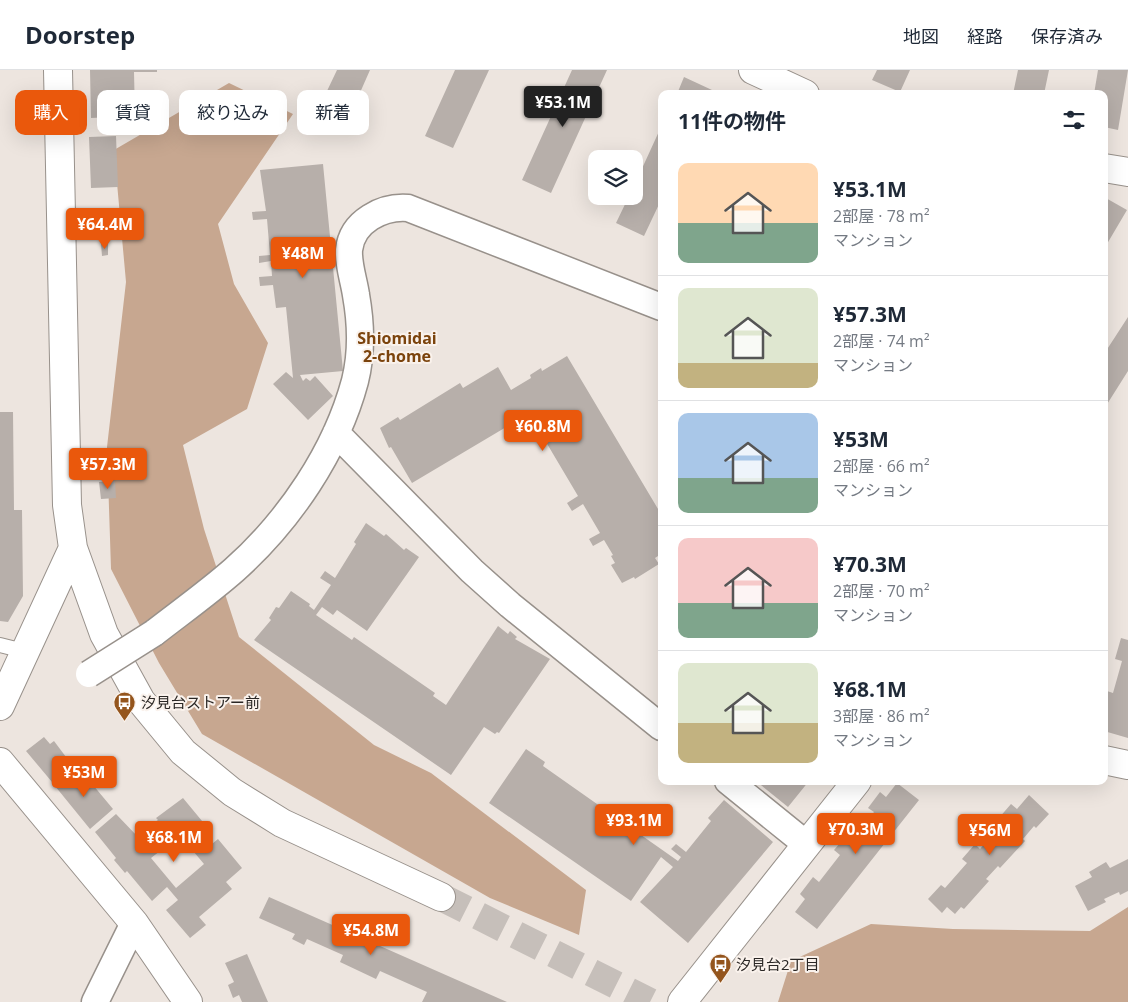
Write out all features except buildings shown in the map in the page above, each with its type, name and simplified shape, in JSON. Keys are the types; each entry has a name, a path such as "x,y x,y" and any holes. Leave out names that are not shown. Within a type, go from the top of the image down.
{"street":[{"path":"58,70 67,505 73,548 104,634 141,701 184,752 232,792 282,823 441,897"},
{"path":"753,70 796,90"},
{"path":"1108,169 1128,172"},
{"path":"89,674 154,633 234,569 262,541 297,499 336,433 350,400 360,347 358,306 350,250 354,236 365,221 378,212 394,207 408,208 658,306"},
{"path":"336,433 491,588 658,725"},
{"path":"0,706 12,648 73,548"},
{"path":"1108,761 1128,765"},
{"path":"0,762 134,923 188,1002"},
{"path":"733,785 806,844"},
{"path":"682,1002 853,785"},
{"path":"95,1002 134,923"}],"shaded area":[{"path":"229,83 243,90 217,90"},
{"path":"287,111 293,114 287,123"},
{"path":"179,112 179,135 279,135 218,224 234,284 268,343 247,409 183,445 204,529 239,637 374,745 431,773 586,890 579,935 490,898 202,734 159,663 111,569 107,447 126,282 114,150 140,135 169,135 169,118"},
{"path":"1128,907 1128,1002 778,1002 791,961 871,924 953,929 1090,931"}],"tunnel":[{"path":"441,897 650,1002"}],"place":[{"name":"汐見台ストアー前","path":"125,721"},
{"name":"汐見台2丁目","path":"720,983"}],"district":[{"name":"Shiomidai 2-chome","path":"397,347"}]}
